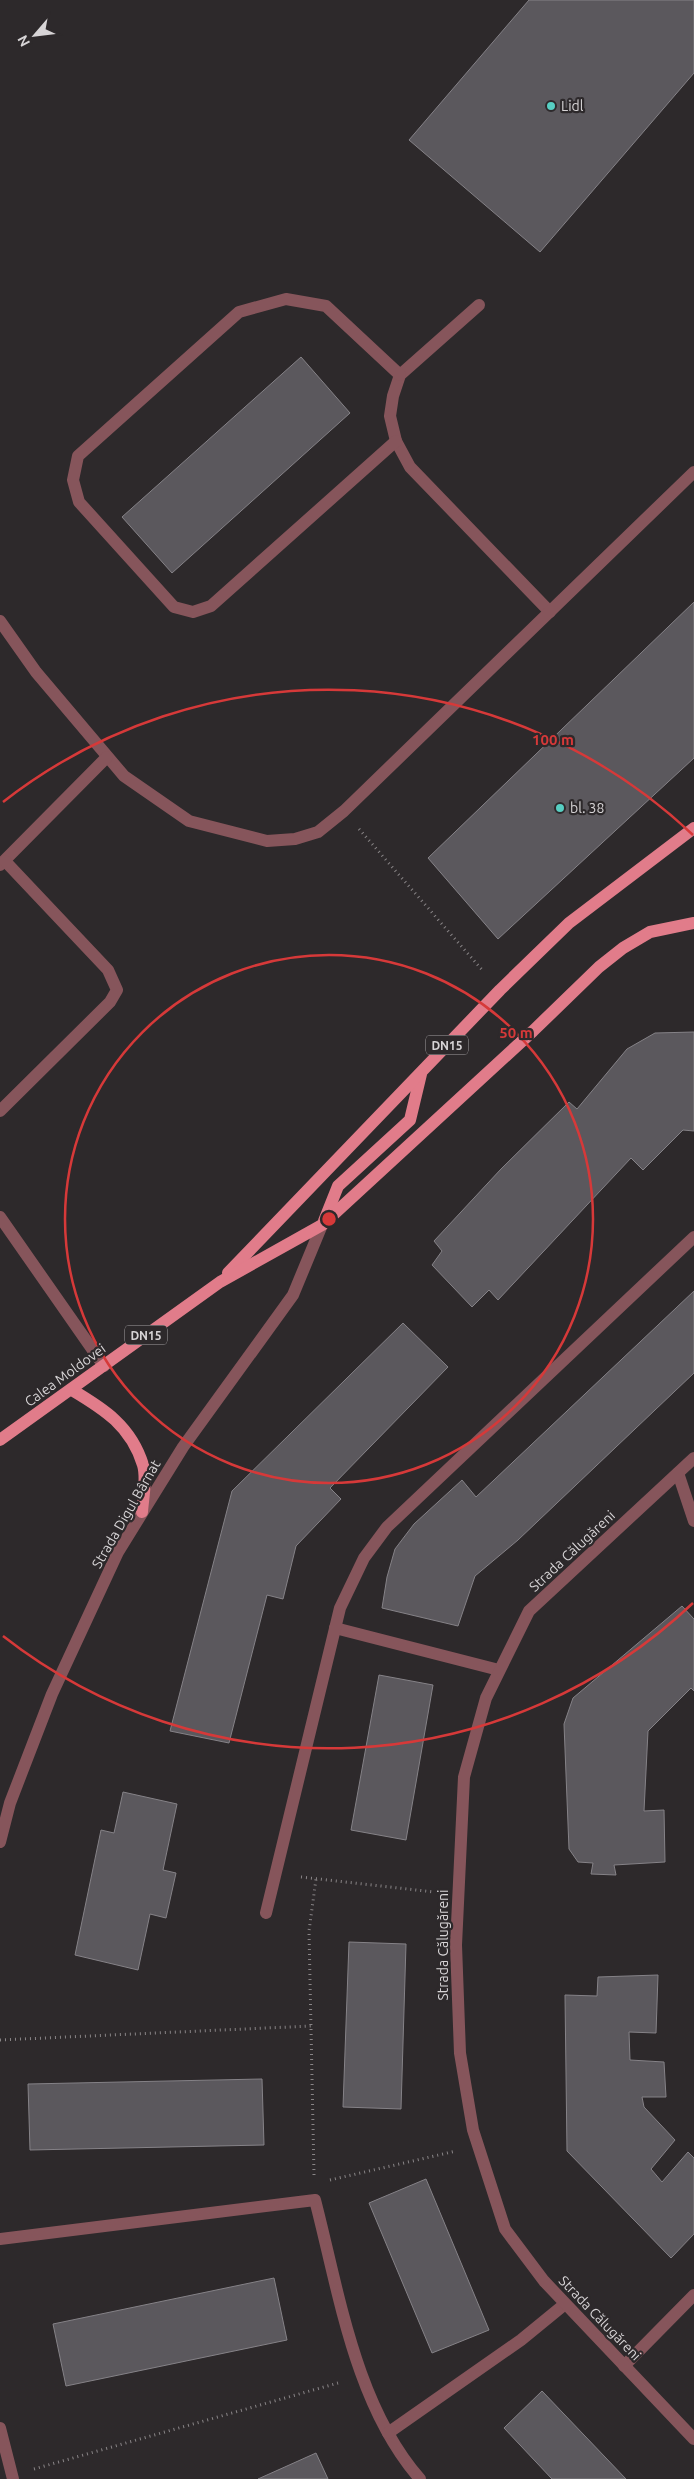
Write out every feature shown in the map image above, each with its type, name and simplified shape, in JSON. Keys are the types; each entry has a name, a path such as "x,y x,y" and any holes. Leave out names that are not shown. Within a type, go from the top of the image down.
{"main road":[{"name":"DN15","path":"220,1282 500,990 569,923 694,828"},
{"name":"DN15","path":"220,1282 322,1225 533,1031 599,967 650,932 694,923"},
{"path":"322,1225 338,1186 410,1120 422,1071"},
{"name":"Calea Moldovei","path":"0,1440 220,1282"},
{"path":"72,1390 108,1412 130,1436 143,1466 142,1512"}],"street":[{"path":"396,441 210,606 193,612 174,607 79,502 74,480 78,456 239,312 286,299 326,306 400,375"},
{"path":"479,305 400,375 393,396 390,416 396,441 410,467 550,612"},
{"path":"0,621 36,672 124,776 190,821 267,841 295,839 318,832 344,811 694,472"},
{"path":"0,1112 110,1002 116,990 108,970 3,863 107,757"},
{"path":"0,1217 104,1366"},
{"name":"Strada Digul Bârnat","path":"0,1842 10,1803 52,1694 118,1552 183,1447 293,1294 322,1225"},
{"path":"266,1913 340,1608 364,1558 387,1527 694,1237"},
{"name":"Strada Călugăreni","path":"694,1458 529,1611 499,1670 486,1698 464,1777 456,1945 460,2053 473,2130 505,2229 544,2281 694,2439"},
{"path":"678,1473 694,1521"},
{"path":"335,1628 499,1670"},
{"path":"0,2239 315,2200 361,2376 388,2433 405,2462 420,2479"},
{"path":"624,2366 694,2295"},
{"path":"388,2433 520,2340 565,2304"},
{"path":"0,2428 13,2477"}],"path":[{"path":"344,811 500,990"},
{"path":"275,1874 458,1895"},
{"path":"315,2200 308,1931 316,1879"},
{"path":"0,2040 311,2026"},
{"path":"314,2184 478,2146"},
{"path":"13,2477 361,2376"}],"building":[{"name":"Lidl","path":"529,0 694,0 694,73 540,252 409,140"},
{"path":"301,357 350,413 172,573 122,517"},
{"name":"bl. 38","path":"694,602 694,758 498,939 428,858"},
{"path":"694,1032 694,1131 683,1130 643,1170 631,1158 498,1300 489,1290 472,1307 432,1265 442,1251 434,1241 501,1169 569,1102 577,1109 627,1049 655,1033"},
{"path":"694,1291 694,1373 518,1540 475,1576 458,1626 382,1608 387,1577 395,1549 414,1524 462,1480 476,1497"},
{"path":"403,1323 448,1367 330,1488 341,1499 296,1546 283,1599 267,1595 229,1743 170,1731 232,1491"},
{"path":"682,1606 694,1619 694,1691 691,1688 648,1731 644,1811 664,1810 665,1862 614,1865 616,1875 591,1874 593,1863 578,1862 569,1849 564,1724 573,1698"},
{"path":"379,1675 433,1685 406,1840 351,1830"},
{"path":"123,1792 177,1804 163,1870 176,1873 166,1918 150,1914 138,1970 75,1955 101,1830 114,1833"},
{"path":"349,1942 406,1944 401,2109 343,2107"},
{"path":"658,1975 656,2033 629,2032 630,2060 664,2062 666,2097 642,2097 644,2107 675,2140 651,2169 662,2182 688,2152 694,2158 694,2234 671,2258 567,2151 565,1995 597,1996 598,1977"},
{"path":"262,2079 264,2145 30,2150 28,2084"},
{"path":"426,2179 489,2330 432,2353 369,2203"},
{"path":"274,2278 287,2340 66,2386 53,2324"},
{"path":"542,2391 626,2479 552,2479 504,2428"},
{"path":"316,2453 328,2479 258,2479"}],"place":[{"name":"Lidl","path":"551,106"},
{"name":"bl. 38","path":"560,808"}]}
